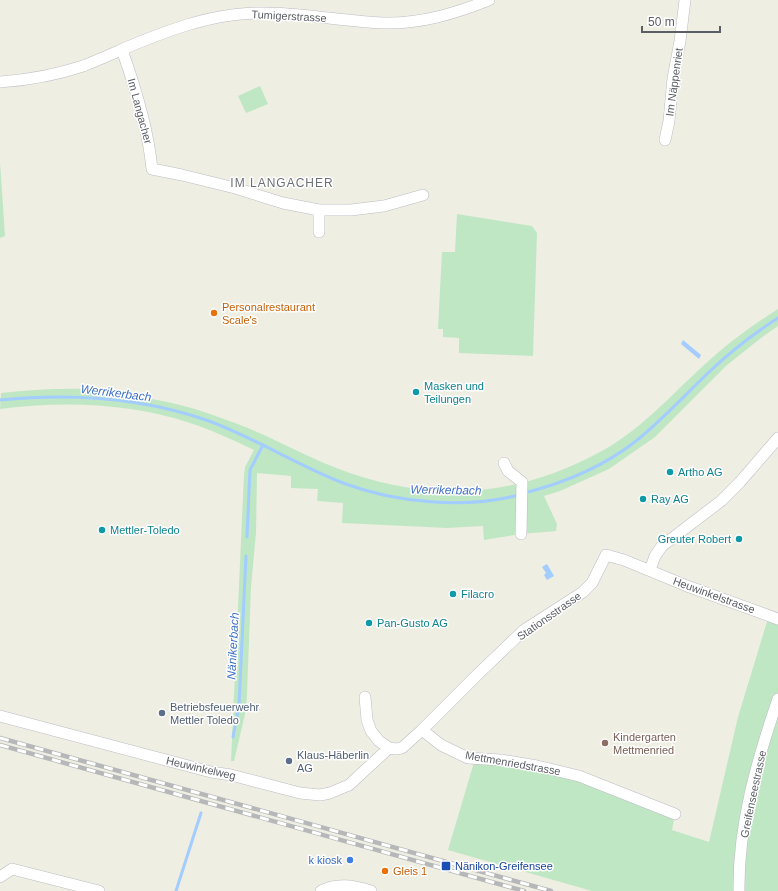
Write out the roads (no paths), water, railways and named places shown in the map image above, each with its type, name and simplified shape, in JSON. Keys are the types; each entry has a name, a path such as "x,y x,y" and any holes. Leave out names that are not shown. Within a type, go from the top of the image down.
{"street":[{"name":"Tumigerstrasse","path":"0,82 30,79 83,66 179,27 211,18 234,14 273,13 362,22 411,22 438,18 489,0"},
{"name":"Im Näppenriet","path":"665,140 669,121 673,78 680,41 685,0"},
{"name":"Im Langacher","path":"122,50 143,115 150,148 152,170 182,175 235,188 283,203 319,210 351,210 384,206 423,195"},
{"path":"319,210 319,232"},
{"path":"650,570 655,556 662,546 721,501 740,482 778,438"},
{"path":"504,463 508,471 522,482 521,534"},
{"name":"Stationsstrasse","path":"388,748 402,748 524,630 583,592 592,583 606,555 650,570"},
{"name":"Heuwinkelstrasse","path":"650,570 687,586 778,619"},
{"path":"365,697 369,726 379,741 388,748"},
{"name":"Greifenseestrasse","path":"739,891 741,855 746,814 757,766 778,699"},
{"name":"Heuwinkelweg","path":"0,716 211,772 231,775 310,795 330,793 349,785 388,748"},
{"name":"Mettmenriedstrasse","path":"422,730 440,745 468,758 501,760 537,766 579,776 675,814"},
{"path":"0,877 12,869 99,891"},
{"path":"321,891 332,886 341,885 354,886 370,891"}],"water":[{"path":"683,340 701,355 699,359 681,344"},
{"path":"547,564 554,576 547,580 544,575 546,573 542,567"}],"waterway":[{"name":"Werrikerbach","path":"524,493 568,479 610,459 636,441 655,425 725,357 778,318"},
{"name":"Werrikerbach","path":"0,400 79,397 132,402 183,413 226,428 343,483 385,495 431,502 454,503 476,502 519,495"},
{"name":"Nänikerbach","path":"247,537 250,470 263,445"},
{"name":"Nänikerbach","path":"233,737 239,705 246,556"},
{"name":"Nänikerbach","path":"176,891 201,813"}],"railway":[{"path":"0,738 551,891"},
{"path":"0,745 524,891"}],"place":[{"name":"Personalrestaurant Scale's","path":"214,313"},
{"name":"Masken und Teilungen","path":"416,392"},
{"name":"Artho AG","path":"670,472"},
{"name":"Ray AG","path":"643,499"},
{"name":"Mettler-Toledo","path":"102,530"},
{"name":"Greuter Robert","path":"739,539"},
{"name":"Filacro","path":"453,594"},
{"name":"Pan-Gusto AG","path":"369,623"},
{"name":"Betriebsfeuerwehr Mettler Toledo","path":"162,713"},
{"name":"Kindergarten Mettmenried","path":"605,743"},
{"name":"Klaus-Häberlin AG","path":"289,761"},
{"name":"k kiosk","path":"350,860"},
{"name":"Nänikon-Greifensee","path":"446,866"},
{"name":"Gleis 1","path":"385,871"}],"district":[{"name":"IM LANGACHER","path":"282,183"}]}
